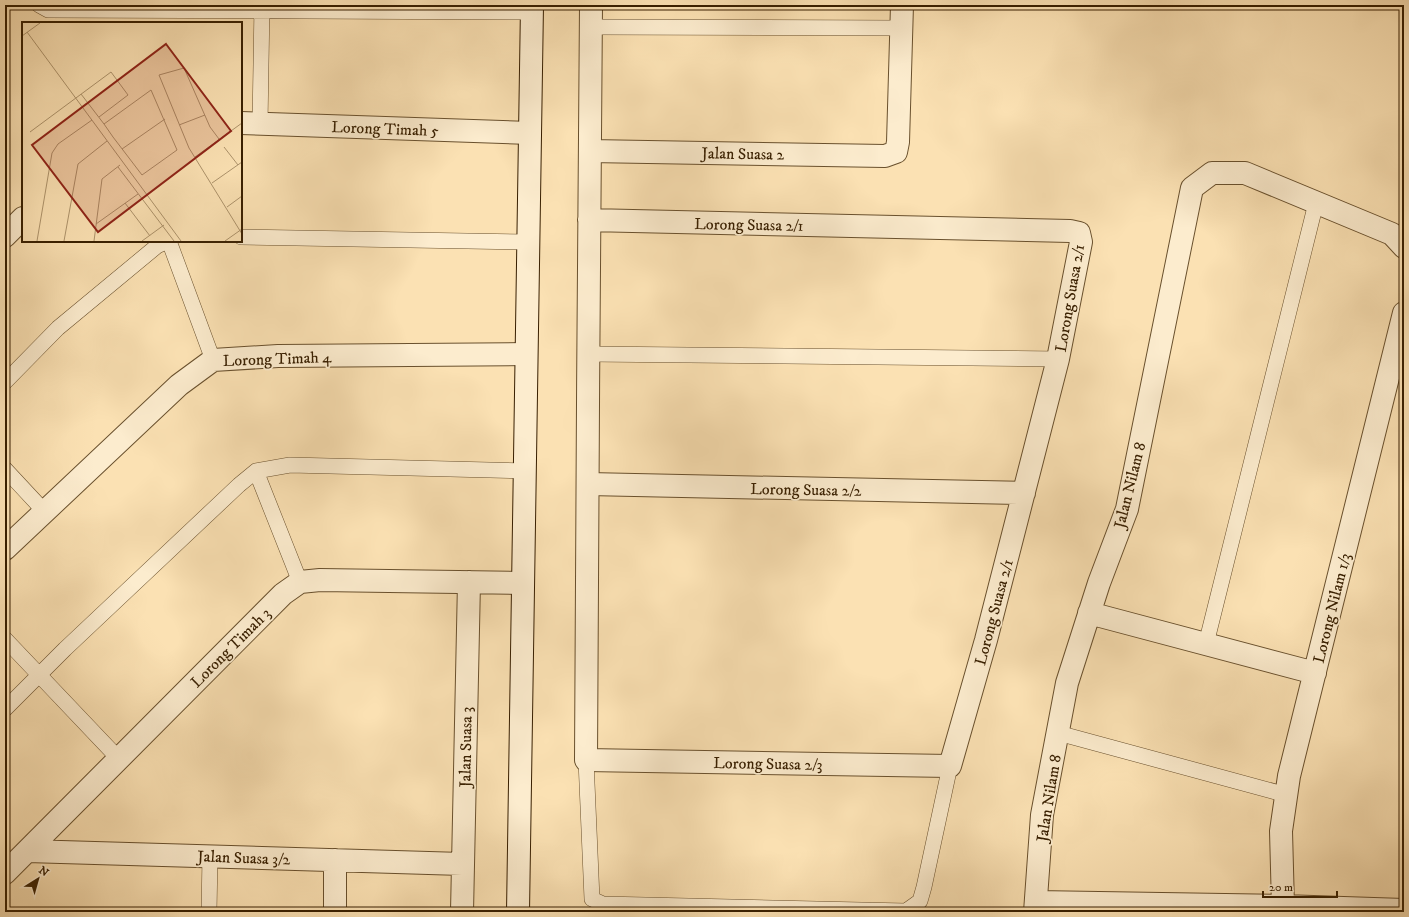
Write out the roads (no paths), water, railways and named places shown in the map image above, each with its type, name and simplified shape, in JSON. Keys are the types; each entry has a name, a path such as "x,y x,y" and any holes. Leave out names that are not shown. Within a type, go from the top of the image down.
{"street":[{"path":"586,760 591,5"},
{"path":"902,5 902,28"},
{"path":"518,912 532,8"},
{"name":"Jalan Suasa 2","path":"590,151 885,156 896,152 898,142 902,28"},
{"name":"Lorong Timah 5","path":"250,123 530,133"},
{"name":"Jalan Nilam 8","path":"1036,907 1042,815 1067,683 1099,583 1127,509 1192,188 1212,173 1245,173 1316,203"},
{"path":"1316,203 1392,234 1404,247"},
{"path":"5,236 22,219"},
{"name":"Lorong Suasa 2/1","path":"589,220 1070,231 1079,233 1081,242 1058,359 986,640 950,766"},
{"name":"Lorong Nilam 1/3","path":"1283,906 1281,830 1289,776 1404,313"},
{"name":"Lorong Timah 4","path":"5,549 179,385 214,360 278,356 526,354"},
{"name":"Lorong Suasa 2/2","path":"588,484 1024,493"},
{"name":"Lorong Timah 3","path":"5,873 283,594 300,582 320,580 523,583"},
{"name":"Jalan Suasa 3","path":"462,912 468,582"},
{"path":"1089,613 1315,673"},
{"name":"Lorong Suasa 2/3","path":"586,760 950,766"},
{"name":"Jalan Suasa 3/2","path":"27,851 462,864"},
{"path":"335,912 336,860"},
{"path":"1036,907 1159,908 1283,906 1402,911"}],"lane":[{"path":"39,5 48,10 532,8"},
{"path":"250,123 262,8"},
{"path":"590,27 902,28"},
{"path":"1206,644 1316,203"},
{"path":"242,237 528,242"},
{"path":"5,382 58,328 157,246 167,242"},
{"path":"169,242 214,360"},
{"path":"589,354 1058,359"},
{"path":"5,709 238,485 256,470 290,465 525,471"},
{"path":"5,469 45,512"},
{"path":"256,470 300,582"},
{"path":"5,639 40,674 119,759"},
{"path":"1058,734 1287,795"},
{"path":"586,760 592,899 603,904 906,911 920,901 950,766"},
{"path":"209,912 210,856"}]}
